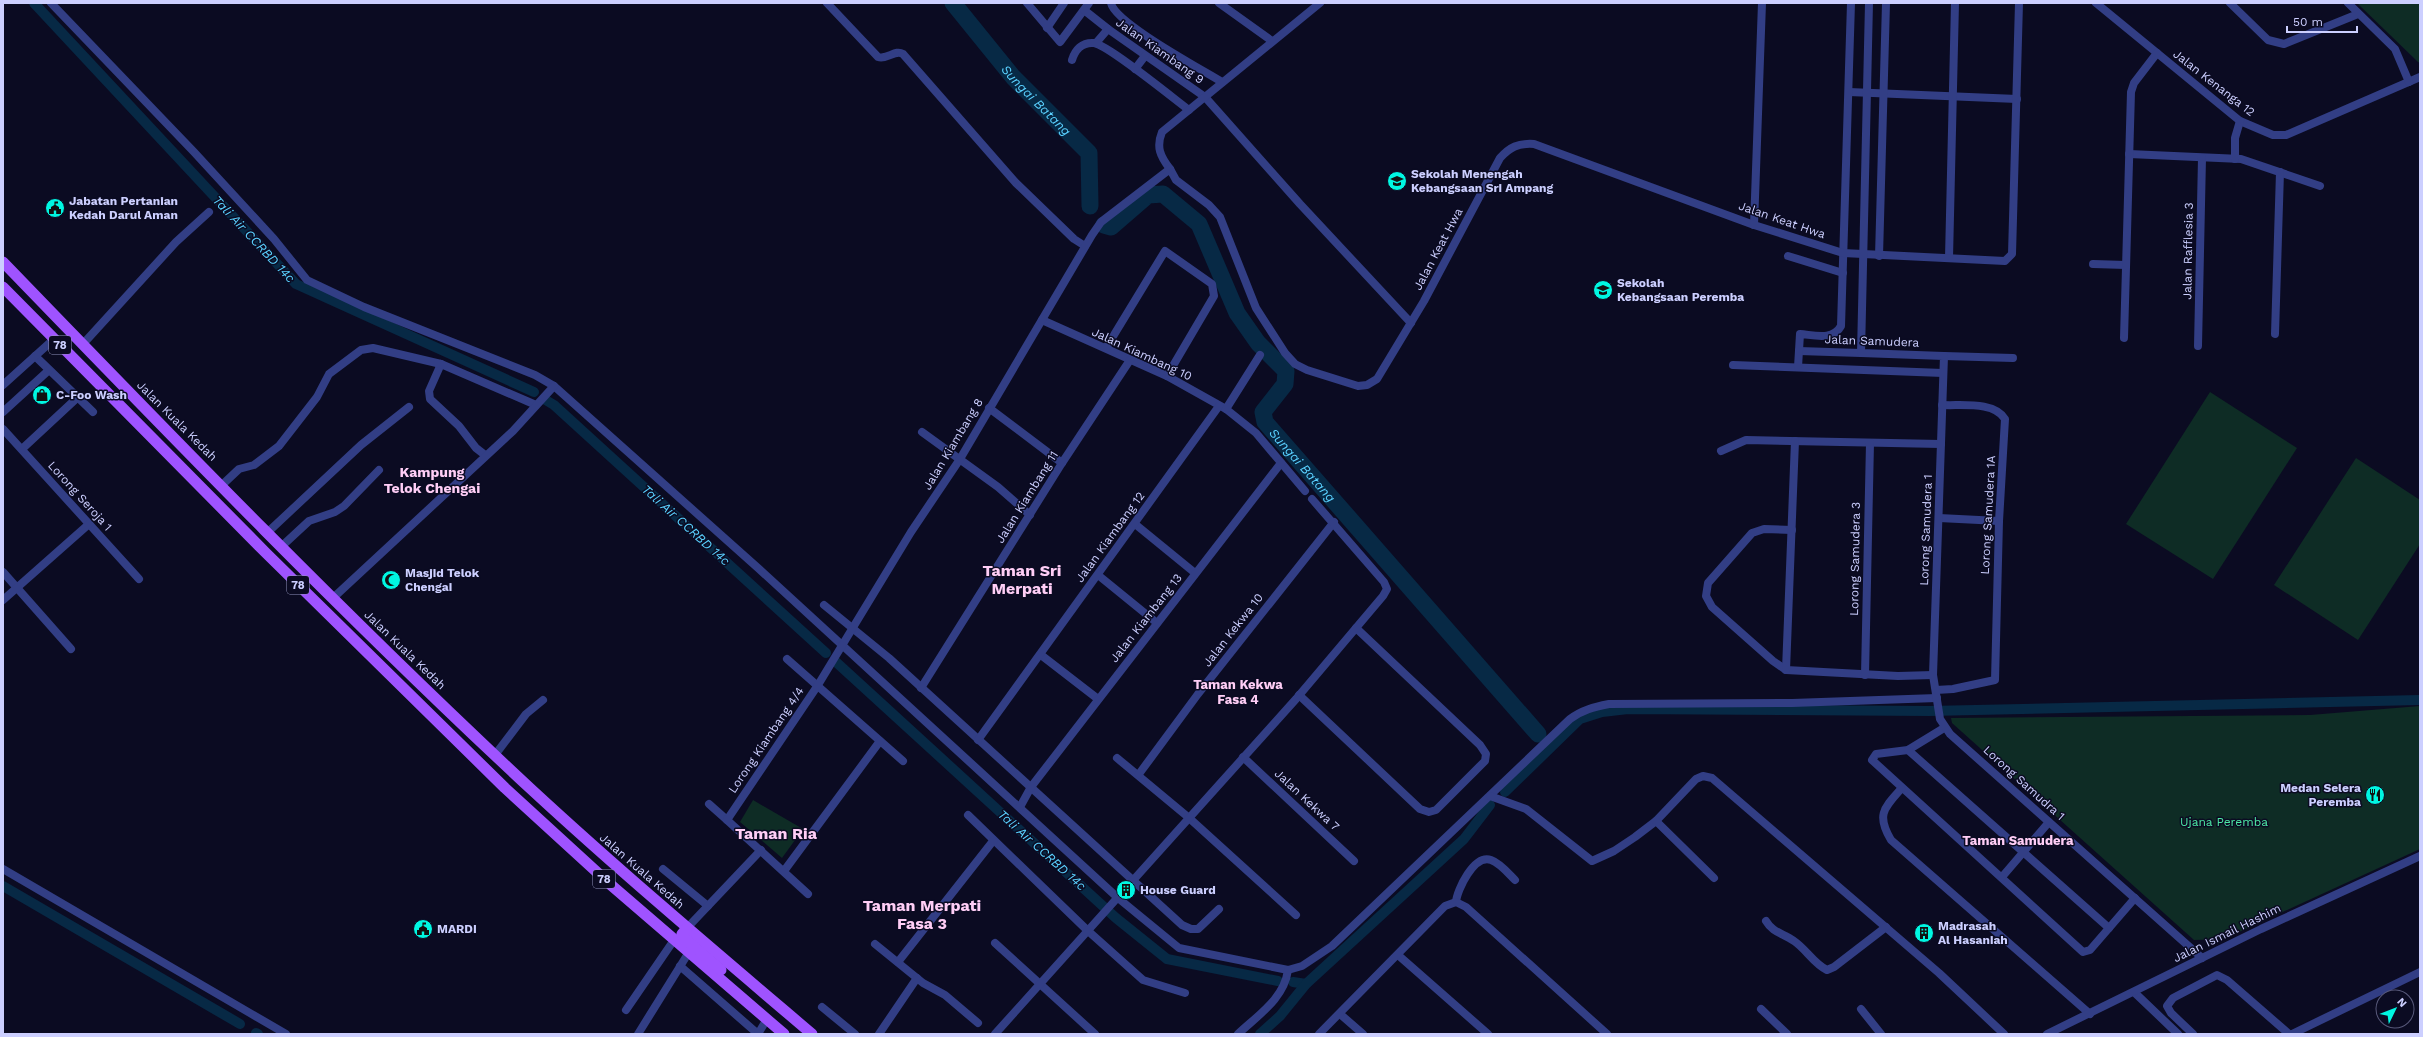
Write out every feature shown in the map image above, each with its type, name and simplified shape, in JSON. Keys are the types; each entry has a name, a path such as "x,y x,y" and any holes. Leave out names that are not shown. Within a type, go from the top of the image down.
{"main road":[{"name":"Jalan Kuala Kedah","path":"3,262 346,612 496,755 687,928 812,1034"},
{"name":"78","path":"3,287 388,674 542,823 674,940 784,1034"},
{"path":"227,513 238,502"},
{"path":"346,612 340,617 341,623 384,666 388,674"},
{"path":"687,928 682,934 684,938 768,1014 784,1034"}],"street":[{"path":"52,3 194,152 274,239 307,280 358,305 535,375 554,386 842,645 1118,898 1179,948 1288,970 1312,961 1332,946 1570,719 1579,712 1592,707 1609,704 1792,703 1937,698"},
{"path":"827,3 878,57 886,58 896,53 903,54 1016,183 1066,232 1085,246"},
{"path":"1027,3 1060,42 1086,6"},
{"path":"1047,28 1064,3"},
{"path":"1111,3 1117,16 1222,82"},
{"path":"1219,3 1272,41"},
{"name":"Jalan Keat Hwa","path":"1320,3 1162,132 1159,140 1162,158 1176,180 1209,205 1220,218 1256,308 1285,354 1295,364 1358,386 1367,385 1377,379 1411,323 1500,158 1516,145 1534,144 1754,225 1843,253 1879,256 2005,261 2012,254 2019,3"},
{"path":"1754,225 1762,3"},
{"path":"1798,367 1800,334 1831,336 1837,334 1841,326 1852,3"},
{"path":"1861,353 1869,3"},
{"path":"1879,256 1882,94 1886,3"},
{"path":"1949,258 1955,3"},
{"name":"Jalan Kenanga 12","path":"2096,3 2240,121 2273,135 2286,134 2420,77"},
{"path":"2230,3 2268,40 2284,44 2358,14"},
{"path":"2348,3 2394,49 2409,82"},
{"name":"Jalan Kiambang 9","path":"1086,6 1108,30 1205,97 1304,210 1411,323"},
{"path":"1096,43 1108,30"},
{"path":"1072,60 1079,47 1085,44 1096,43 1135,69 1189,110"},
{"path":"2124,338 2131,92 2138,76 2158,53"},
{"path":"1135,69 1145,56"},
{"path":"1849,92 2017,99"},
{"path":"2235,159 2235,138 2240,121"},
{"path":"2129,154 2246,160 2320,186"},
{"name":"Jalan Rafflesia 3","path":"2198,346 2202,158"},
{"name":"Jalan Kiambang 8","path":"832,663 852,627 960,459 1092,235 1101,222 1170,169"},
{"path":"2275,334 2280,172"},
{"path":"83,344 176,242 210,212"},
{"path":"1106,348 1165,251 1212,284 1214,296 1167,376"},
{"path":"1788,256 1843,274"},
{"path":"2092,264 2126,265"},
{"name":"Jalan Kiambang 10","path":"1042,320 1167,376 1222,408 1256,433 1305,491"},
{"path":"3,384 54,339"},
{"path":"222,485 239,469 254,465 279,446 317,397 329,374 361,350 373,348 441,364 536,405"},
{"name":"Jalan Samudera","path":"1799,351 2013,358"},
{"name":"Jalan Kiambang 12","path":"978,740 1260,355"},
{"path":"35,356 94,412"},
{"name":"Lorong Samudera 1","path":"1940,719 1933,675 1944,356"},
{"name":"Jalan Kiambang 11","path":"921,688 1062,463 1130,360"},
{"path":"441,364 429,391 430,399 458,426 476,448 485,454"},
{"path":"1733,365 1943,372"},
{"path":"3,412 49,370"},
{"path":"333,598 485,454 513,431 554,386"},
{"path":"22,449 78,397"},
{"name":"Lorong Samudera 1A","path":"1937,698 1953,689 1995,680 1999,521 2005,419 2001,413 1992,408 1942,405"},
{"path":"268,532 361,445 409,407"},
{"path":"989,408 1062,463"},
{"name":"Lorong Seroja 1","path":"3,429 139,579"},
{"path":"922,432 960,459 1030,515"},
{"path":"1721,451 1746,440 1941,444"},
{"path":"1786,670 1795,441"},
{"name":"Lorong Samudera 3","path":"1865,675 1870,443"},
{"name":"Jalan Kiambang 13","path":"1020,807 1031,787 1156,623 1281,463"},
{"path":"282,546 309,521 335,512 344,506 379,470"},
{"path":"995,1034 1087,930 1134,881 1188,817 1299,695 1383,596 1387,589 1384,582 1334,522 1312,499"},
{"path":"1938,518 1999,521"},
{"name":"Jalan Kekwa 10","path":"1139,774 1198,694 1334,522"},
{"path":"3,600 89,524"},
{"path":"1135,524 1196,573"},
{"path":"1792,530 1764,529 1752,533 1708,583 1705,590 1708,601 1712,607 1773,661 1786,670 1865,675 1933,675"},
{"path":"3,572 71,649"},
{"path":"1098,575 1156,623"},
{"path":"824,605 852,627 921,688 1182,925 1191,929 1203,926 1219,909"},
{"path":"1299,695 1420,809 1428,812 1436,810 1486,761 1486,754 1480,745 1356,628"},
{"path":"1040,655 1098,699"},
{"path":"787,659 903,761"},
{"name":"Lorong Kiambang 4/4","path":"727,820 832,663"},
{"path":"496,755 526,714 543,700"},
{"name":"Lorong Samudra 1","path":"1940,719 1944,728 2202,958"},
{"path":"1944,728 1908,750 1876,754 1872,759 1873,763 2002,877 2083,952 2090,950 2135,898"},
{"path":"784,871 880,741"},
{"path":"1908,750 2108,928"},
{"name":"Jalan Kekwa 7","path":"1243,757 1354,861"},
{"path":"1117,758 1139,774 1296,915"},
{"path":"1490,796 1526,809 1592,861 1625,844 1656,821 1696,779 1703,776 1712,778 1978,1008 2004,1034"},
{"path":"1901,789 1884,808 1882,816 1886,832 1891,840 2090,1014"},
{"path":"709,804 808,894"},
{"path":"968,815 993,841 1087,930 1143,980 1185,993"},
{"path":"1656,821 1714,878"},
{"path":"2002,877 2049,822"},
{"path":"898,962 993,841"},
{"path":"687,928 761,850"},
{"name":"Jalan Ismail Hashim","path":"2047,1034 2202,958 2420,856"},
{"path":"1456,902 1457,890 1472,868 1486,859 1492,860 1515,880"},
{"path":"663,869 708,906"},
{"path":"3,870 286,1034"},
{"path":"1319,1034 1445,906 1456,902 1466,907 1607,1034"},
{"path":"1766,921 1774,931 1792,940 1820,966 1827,970 1834,968 1886,928"},
{"path":"626,1010 674,940"},
{"path":"995,943 1095,1034"},
{"path":"875,944 930,988 945,995 978,1023"},
{"path":"638,1034 689,952"},
{"path":"1398,955 1488,1034"},
{"path":"680,966 758,1034 767,1019"},
{"path":"1238,1034 1277,998 1286,980 1288,970"},
{"path":"2193,1034 2171,1013 2167,1006 2173,998 2217,975 2227,980 2291,1034 2420,972"},
{"path":"879,1034 917,978"},
{"path":"2134,992 2178,1034"},
{"path":"822,1006 855,1034"},
{"path":"1761,1009 1787,1034"},
{"path":"1862,1009 1881,1034"},
{"path":"1340,1014 1363,1034"}],"green space":[{"path":"2357,3 2420,3 2420,63 2418,62"},
{"path":"2210,392 2297,448 2213,579 2126,524"},
{"path":"2356,458 2420,500 2420,544 2358,640 2274,585"},
{"name":"Ujana Peremba","path":"2420,706 2420,849 2224,939 2194,940 1952,723 1951,718 2310,715"},
{"path":"753,800 803,829 782,858 740,822"}],"waterway":[{"name":"Tali Air CCRBD 14c","path":"34,3 296,284 534,392"},
{"name":"Sungai Batang","path":"953,3 1013,77 1089,153 1090,206"},
{"name":"Sungai Batang","path":"1104,225 1111,227 1148,195 1163,194 1199,224 1237,313 1258,343 1286,371 1285,384 1263,412 1265,422 1538,734"},
{"name":"Tali Air CCRBD 14c","path":"544,399 554,405 826,653"},
{"name":"Tali Air CCRBD 14c","path":"836,662 1116,918 1167,959 1278,981"},
{"path":"1505,792 1580,719 1602,712 1628,709 1929,711 2420,700"},
{"path":"1260,1034 1280,1016 1306,984 1464,839 1490,805"},
{"path":"3,886 240,1024"},
{"name":"Tali Air CCRBD 14c","path":"1293,982 1306,984"}],"place":[{"name":"Sekolah Menengah Kebangsaan Sri Ampang","path":"1397,181"},
{"name":"Jabatan Pertanian Kedah Darul Aman","path":"55,208"},
{"name":"Sekolah Kebangsaan Peremba","path":"1603,290"},
{"name":"C-Foo Wash","path":"42,395"},
{"name":"Masjid Telok Chengai","path":"391,580"},
{"name":"Medan Selera Peremba","path":"2375,795"},
{"name":"House Guard","path":"1126,890"},
{"name":"MARDI","path":"423,929"},
{"name":"Madrasah Al Hasaniah","path":"1924,933"}],"district":[{"name":"Kampung Telok Chengai","path":"432,480"},
{"name":"Taman Sri Merpati","path":"1022,579"},
{"name":"Taman Kekwa Fasa 4","path":"1238,692"},
{"name":"Taman Ria","path":"776,833"},
{"name":"Taman Samudera","path":"2018,840"},
{"name":"Taman Merpati Fasa 3","path":"922,914"}]}
